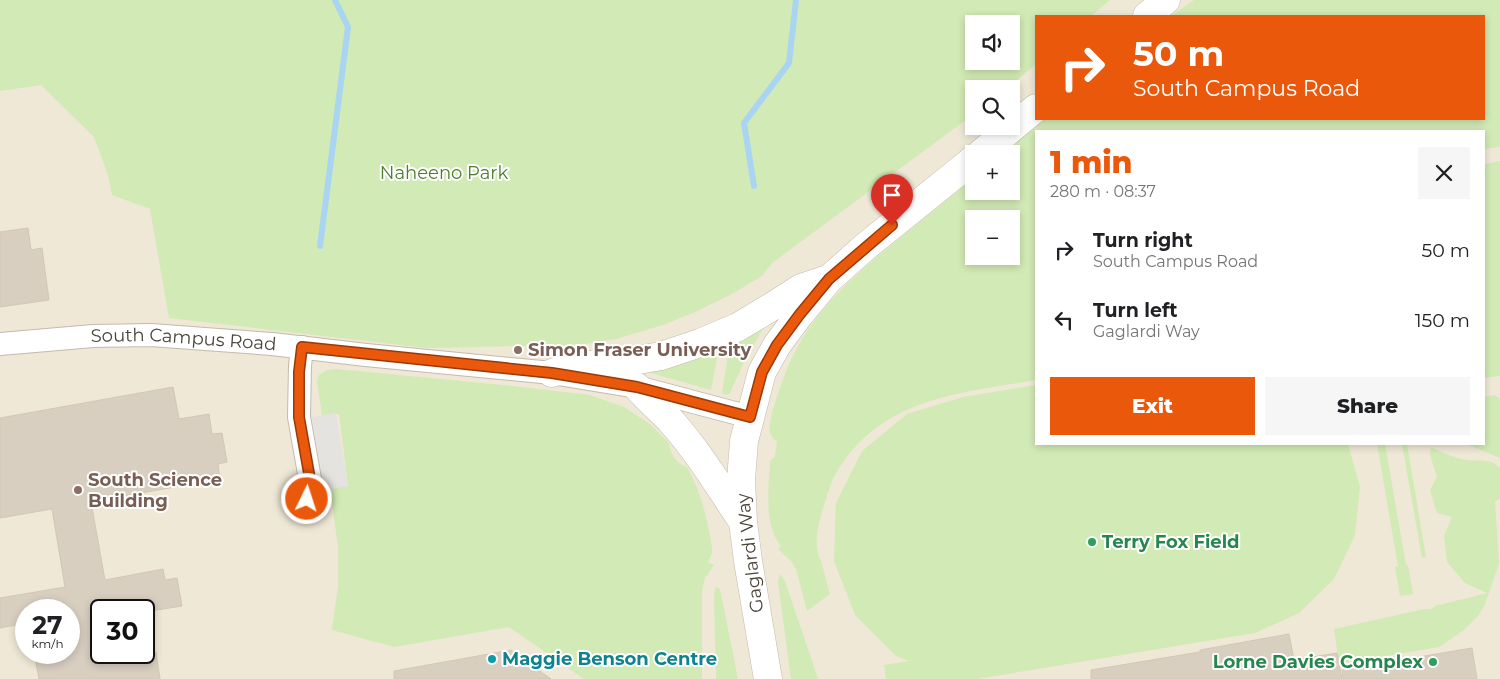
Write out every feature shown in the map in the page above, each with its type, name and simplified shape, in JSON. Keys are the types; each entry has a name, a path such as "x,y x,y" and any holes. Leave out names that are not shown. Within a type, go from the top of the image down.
{"street":[{"path":"1148,15 1166,0"},
{"path":"991,145 1035,109"},
{"name":"Gaglardi Way","path":"768,679 748,562 743,522 741,480 744,441 762,372 777,345 829,279 865,247 965,166"},
{"path":"552,373 574,366 621,363 661,356 700,343 738,327 801,288 829,279"},
{"name":"South Campus Road","path":"0,344 93,336 151,336 302,347 552,373 637,387 750,417"},
{"path":"302,347 299,372 299,417 310,479 307,499"},
{"path":"637,387 670,420 691,446 743,522"}],"shaded area":[{"name":"Simon Fraser University","path":"0,0 1500,0 1500,679 0,679"},
{"path":"336,413 348,486 324,490 312,417"}],"green space":[{"name":"Naheeno Park","path":"0,0 1110,0 1092,15 1035,15 1035,65 1017,80 965,80 965,121 772,263 762,276 730,295 663,325 616,339 584,344 539,347 427,348 169,318 150,209 112,195 108,175 94,137 41,85 0,91"},
{"path":"1194,0 1500,0 1500,147 1485,149 1485,130 1035,130 1035,380 980,389 926,402 901,413 877,427 856,446 833,478 818,526 818,555 830,594 807,611 796,569 791,561 778,549 781,546 775,537 769,517 770,461 775,456 777,441 773,439 770,433 770,423 790,361 802,340 829,302 881,254 965,184 965,200 1020,200 1020,145 1013,145 1044,120 1485,120 1485,15 1172,15"},
{"path":"1500,161 1500,376 1485,378 1485,164"},
{"path":"764,327 744,362 730,393 726,395 722,393 730,343"},
{"path":"719,347 711,390 648,372"},
{"path":"337,369 590,395 624,407 651,425 669,443 671,451 680,464 687,467 700,497 708,526 712,553 708,562 714,565 705,578 702,590 702,679 584,679 509,627 394,647 332,630 338,586 338,547 330,489 348,486 339,414 322,415 317,381 319,375 327,370"},
{"name":"Terry Fox Field","path":"1035,385 1035,445 1348,445 1360,487 1355,535 1334,579 1299,613 1255,633 977,679 886,679 884,665 909,661 896,656 855,615 834,561 836,503 862,451 907,414 963,397"},
{"path":"1495,395 1500,399 1500,458 1468,445 1485,445 1485,397"},
{"path":"1377,445 1385,445 1406,565 1408,565 1413,594 1400,596 1395,567 1398,566"},
{"path":"1402,445 1407,445 1426,557 1422,558"},
{"path":"1431,447 1462,459 1492,462 1500,468 1500,498 1495,502 1499,564 1485,604 1478,616 1464,630 1439,647 1339,664 1334,629 1431,609 1435,606 1487,593 1465,583 1447,562 1444,536 1452,517 1437,513 1430,490 1437,477 1430,455"},
{"path":"780,574 785,581 818,679 791,679 778,582"},
{"path":"715,588 720,589 738,679 716,679 714,598"}],"building":[{"path":"28,228 31,250 42,248 49,300 0,307 0,232"},
{"name":"South Science Building","path":"173,387 179,419 209,414 212,434 222,433 227,462 218,464 220,479 91,502 105,580 163,569 165,580 177,578 182,606 155,610 155,599 90,599 90,664 155,664 156,652 160,679 39,679 36,664 80,664 80,599 15,599 15,625 0,628 0,598 65,587 52,509 0,518 0,418"},
{"path":"1289,634 1294,660 1337,653 1342,679 1091,679 1091,670 1200,652 1200,650"},
{"path":"1472,648 1477,679 1343,679 1342,670"},
{"name":"Maggie Benson Centre","path":"511,650 551,679 394,679 394,671"}],"waterway":[{"path":"320,246 348,27 335,0"},
{"path":"754,186 744,123 789,63 796,0"}],"place":[{"name":"Simon Fraser University","path":"518,350"},
{"name":"South Science Building","path":"78,490"},
{"name":"Terry Fox Field","path":"1092,542"},
{"name":"Maggie Benson Centre","path":"492,659"},
{"name":"Lorne Davies Complex","path":"1433,662"}],"route":[{"path":"307,499 310,479 299,417 299,372 302,347 552,373 637,387 750,417 762,372 777,345 829,279 892,225"}]}
